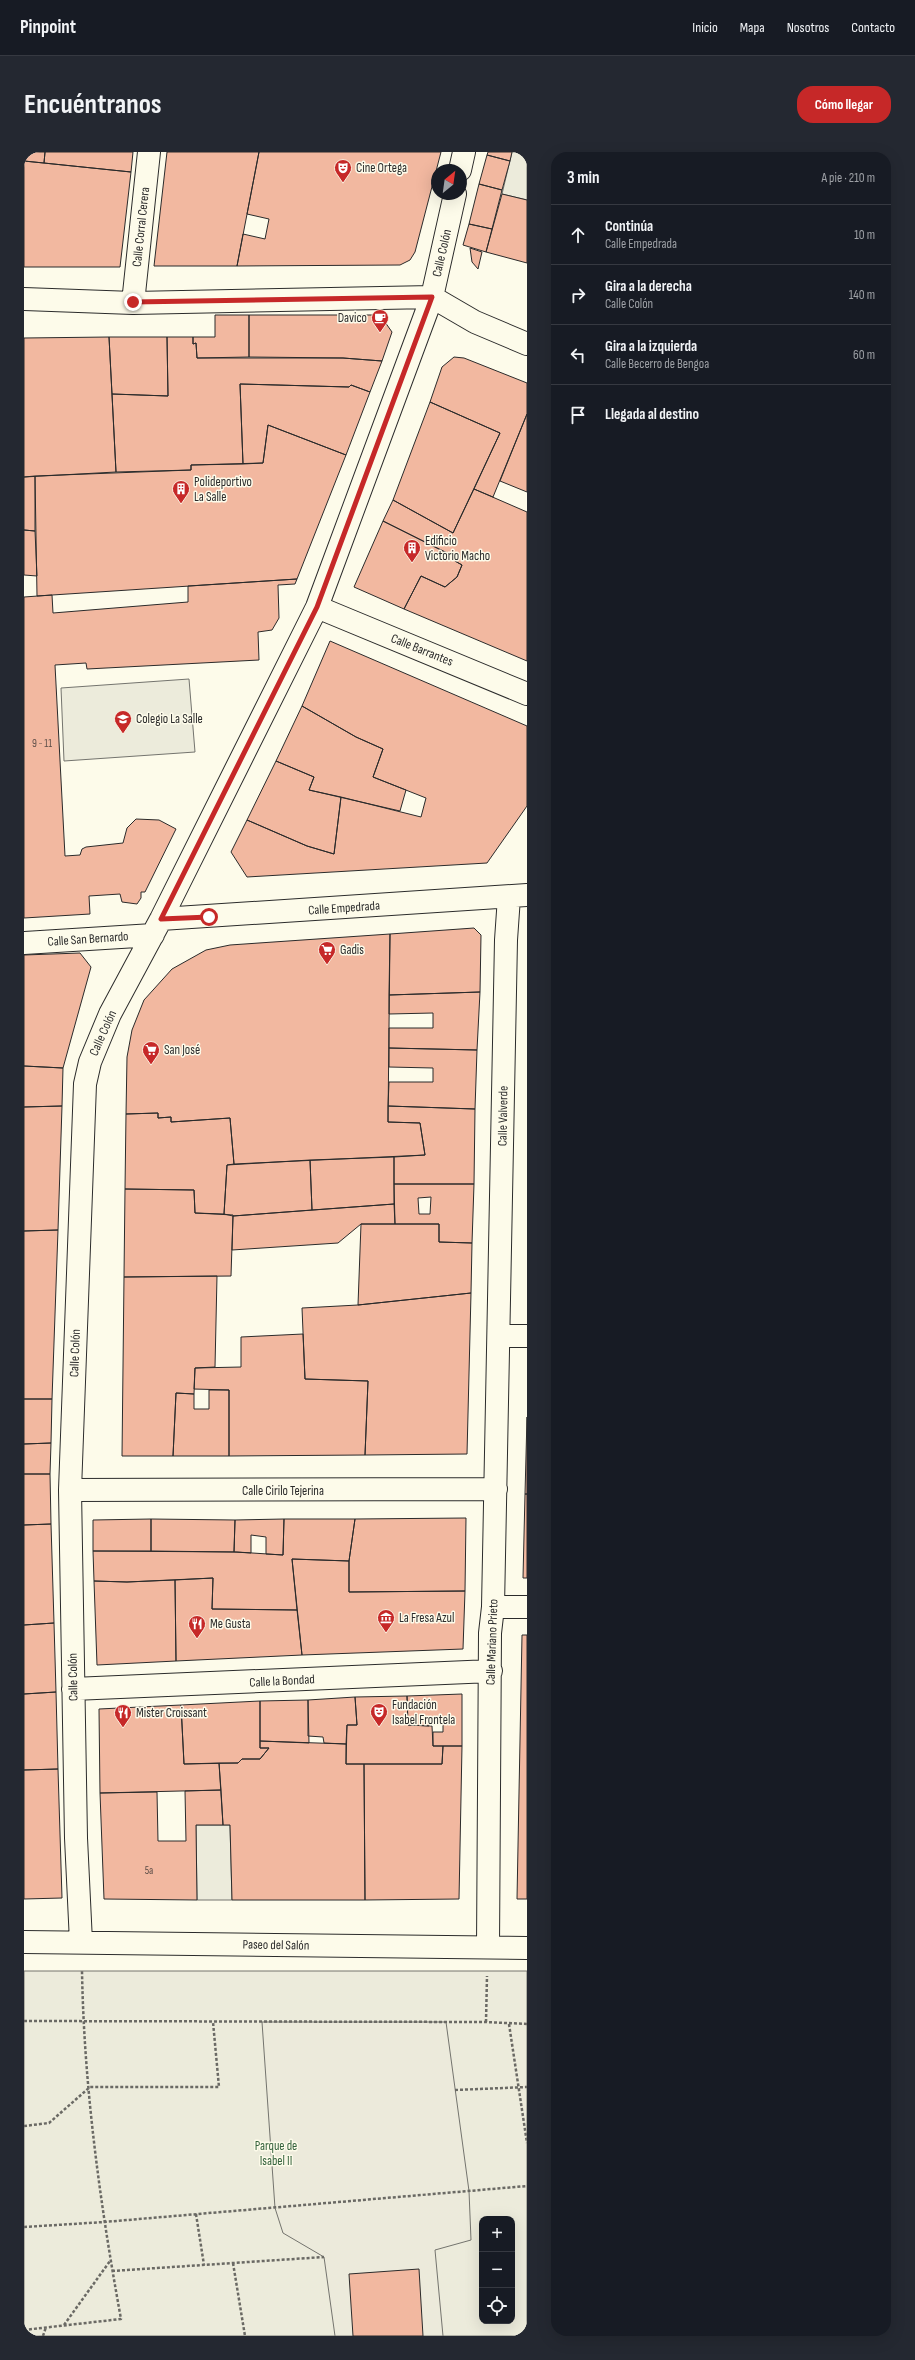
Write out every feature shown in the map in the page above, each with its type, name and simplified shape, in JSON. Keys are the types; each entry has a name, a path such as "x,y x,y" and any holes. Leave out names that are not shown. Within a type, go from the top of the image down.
{"street":[{"name":"Calle Corral Cerera","path":"133,302 149,152"},
{"path":"461,164 464,152"},
{"name":"Calle Colón","path":"81,1942 76,1838 70,1490 85,1084 90,1062 110,1014 157,927 317,607 432,297 454,200"},
{"path":"24,299 133,302 432,297 475,322 527,344"},
{"name":"Calle Barrantes","path":"317,607 527,694"},
{"name":"Calle Empedrada","path":"157,927 518,896"},
{"name":"Calle Valverde","path":"499,1336 506,940 518,896"},
{"name":"Calle San Bernardo","path":"24,943 157,927"},
{"path":"499,1336 527,1336"},
{"name":"Calle Mariano Prieto","path":"488,1947 491,1671 490,1633 493,1607 499,1336"},
{"name":"Calle Cirilo Tejerina","path":"70,1490 496,1489"},
{"path":"493,1607 527,1607"},
{"name":"Calle la Bondad","path":"73,1689 491,1671"},
{"name":"Paseo del Salón","path":"24,1942 527,1948"}],"path":[{"path":"24,2330 121,2319 104,2222 83,2021 81,1942"},
{"path":"486,2022 488,1947"},
{"path":"24,2021 486,2022 527,2024"},
{"path":"24,2126 50,2123 90,2087 219,2087 213,2022"},
{"path":"509,2024 517,2087 527,2143"},
{"path":"455,2090 527,2087"},
{"path":"24,2227 104,2222 527,2186"},
{"path":"196,2214 204,2265"},
{"path":"112,2271 324,2257"},
{"path":"63,2325 110,2261"},
{"path":"233,2263 245,2336"},
{"path":"42,2336 46,2327"}],"green space":[{"path":"512,152 527,152 527,200 502,194"},
{"path":"189,679 195,752 64,761 61,688"},
{"path":"196,1825 230,1825 232,1900 197,1900"},
{"name":"Parque de Isabel II","path":"24,1971 527,1971 527,2336 24,2336"}],"shaded area":[{"path":"262,2022 446,2022 469,2191 471,2240 435,2250 443,2336 335,2336 324,2257 283,2233 275,2208"}],"building":[{"path":"24,152 45,152 44,163 24,161"},
{"path":"45,152 133,152 131,172 44,163"},
{"path":"167,152 259,152 237,266 154,266"},
{"name":"Cine Ortega","path":"259,152 441,152 438,164 431,164 431,190 415,252 410,260 400,265 237,266 243,234 265,239 269,219 247,214"},
{"path":"488,152 512,152 510,161 487,155"},
{"path":"487,155 510,161 502,190 479,184"},
{"path":"24,161 131,172 120,267 24,267"},
{"path":"479,184 502,190 492,229 469,224"},
{"path":"502,194 527,200 527,263 486,252"},
{"path":"469,224 492,229 486,252 463,245"},
{"path":"470,248 482,252 478,269 472,262"},
{"path":"215,315 249,315 249,357 197,358 196,343 193,344 193,337 215,337"},
{"path":"249,315 380,315 392,332 382,361 343,358 249,357"},
{"path":"109,337 116,472 24,477 24,338"},
{"path":"109,337 167,337 168,396 112,394"},
{"path":"167,337 193,337 193,344 196,343 197,358 343,358 382,361 370,392 351,385 349,387 240,384 243,464 191,465 191,470 116,472 112,394 168,396"},
{"path":"454,357 464,358 527,383 527,414 493,497 474,489 500,433 430,402 442,367"},
{"path":"240,384 349,387 351,385 370,392 346,455 268,425 263,463 243,464"},
{"path":"430,402 500,433 453,533 393,500"},
{"path":"527,414 527,492 500,481"},
{"name":"Polideportivo La Salle","path":"268,425 346,455 297,579 37,596 35,476 191,470 191,465 263,463"},
{"path":"35,476 35,531 24,530 24,477"},
{"path":"474,489 527,512 527,661 404,609 421,576 445,587 457,577 462,565 455,561 457,558 383,521 393,500 453,533"},
{"name":"Edificio Victorio Macho","path":"383,521 457,558 455,561 462,565 457,577 445,587 421,576 404,609 354,587"},
{"path":"24,530 35,531 37,576 24,575"},
{"path":"297,579 295,584 278,585 279,618 272,630 258,632 259,660 87,669 86,663 55,665 65,856 80,855 82,849 86,847 123,843 127,828 136,819 159,820 176,829 145,892 141,892 141,898 137,904 122,902 120,894 89,896 90,914 24,918 24,597 52,595 53,613 188,602 188,586"},
{"path":"330,641 527,726 527,806 487,863 247,877 231,852 247,820 307,846 334,854 341,797 421,817 426,798 373,777 383,749 356,737 302,706"},
{"path":"302,706 356,737 383,749 373,777 406,790 400,811 309,790 314,777 276,761"},
{"path":"276,761 314,777 309,790 341,797 334,854 307,846 247,820"},
{"path":"474,928 481,935 480,992 389,995 390,934"},
{"path":"390,934 388,1122 420,1123 425,1155 234,1164 230,1118 171,1122 171,1117 158,1118 158,1113 126,1114 127,1057 132,1030 144,1000 172,969 206,950 230,945"},
{"path":"80,953 91,967 63,1068 24,1066 24,955"},
{"path":"480,992 477,1050 389,1048 389,1028 433,1028 433,1013 389,1014 389,995"},
{"path":"389,1048 477,1050 475,1109 388,1106 389,1082 433,1082 433,1068 389,1067"},
{"path":"24,1066 63,1068 62,1106 24,1107"},
{"path":"62,1106 58,1230 24,1231 24,1107"},
{"path":"388,1106 475,1109 474,1184 394,1184 394,1157 425,1155 420,1123 388,1122"},
{"path":"158,1113 158,1118 171,1117 171,1122 230,1118 234,1164 227,1165 224,1214 195,1213 194,1190 125,1189 126,1114"},
{"path":"394,1157 394,1204 312,1210 310,1160"},
{"path":"310,1160 312,1210 233,1216 224,1214 227,1165"},
{"path":"394,1184 474,1184 472,1243 439,1242 439,1224 395,1224","holes":["431,1197 430,1214 419,1214 418,1198"]},
{"path":"125,1189 194,1190 195,1213 233,1215 231,1276 124,1277"},
{"path":"394,1204 395,1224 361,1224 338,1243 232,1250 233,1216"},
{"path":"361,1224 439,1224 439,1242 472,1243 471,1293 358,1305"},
{"path":"58,1230 52,1399 24,1399 24,1231"},
{"path":"217,1276 215,1367 195,1368 194,1394 176,1393 173,1456 122,1456 124,1277"},
{"path":"471,1293 467,1454 365,1455 368,1381 305,1379 302,1308 358,1305"},
{"path":"303,1334 305,1379 368,1381 365,1455 229,1456 229,1390 194,1389 195,1368 241,1367 241,1337"},
{"path":"209,1390 229,1390 229,1456 173,1456 176,1393 194,1394 194,1409 209,1409"},
{"path":"24,1399 52,1399 51,1443 24,1444"},
{"path":"527,1417 527,1494 525,1494"},
{"path":"51,1443 50,1474 24,1474 24,1444"},
{"path":"24,1474 50,1474 51,1524 24,1525"},
{"path":"525,1494 527,1494 527,1578 523,1578"},
{"path":"466,1518 465,1591 349,1592 349,1561 355,1519"},
{"path":"151,1519 151,1551 93,1551 93,1520"},
{"path":"151,1519 235,1520 234,1552 151,1551"},
{"path":"284,1519 283,1555 266,1554 266,1537 251,1535 251,1553 234,1552 235,1520"},
{"path":"284,1519 355,1519 349,1561 292,1559 297,1610 212,1609 213,1578 127,1582 94,1581 93,1551 237,1552 283,1555"},
{"path":"51,1524 54,1623 24,1625 24,1525"},
{"path":"292,1559 349,1561 349,1592 465,1591 463,1649 302,1655"},
{"path":"213,1578 212,1609 297,1610 302,1655 176,1661 175,1580"},
{"path":"175,1580 176,1661 97,1665 94,1581 127,1582"},
{"path":"54,1623 56,1692 24,1694 24,1625"},
{"path":"522,1635 527,1635 527,1899 517,1899"},
{"path":"56,1692 58,1769 24,1770 24,1694"},
{"path":"462,1694 462,1746 433,1746 433,1732 443,1732 443,1718 428,1717 429,1726 408,1725 407,1696"},
{"path":"407,1696 408,1725 432,1726 433,1746 443,1746 442,1764 346,1764 347,1725 357,1725 355,1697"},
{"path":"355,1697 357,1725 347,1725 346,1744 324,1743 323,1737 308,1736 308,1700"},
{"path":"308,1700 309,1743 260,1741 260,1701"},
{"path":"260,1701 260,1748 269,1748 260,1759 242,1759 238,1763 184,1764 181,1705"},
{"path":"181,1705 184,1764 219,1763 221,1790 100,1793 99,1709"},
{"path":"260,1741 346,1744 346,1764 364,1764 365,1900 232,1900 230,1825 223,1825 219,1763 238,1763 242,1759 260,1759 269,1748 260,1748"},
{"path":"443,1746 462,1746 459,1899 365,1900 364,1764 442,1764"},
{"path":"58,1769 62,1898 24,1899 24,1770"},
{"path":"221,1790 223,1825 196,1825 197,1900 104,1899 100,1793 157,1792 158,1841 186,1841 185,1791"},
{"path":"419,2269 423,2336 353,2336 349,2274"}],"place":[{"name":"Cine Ortega","path":"343,183"},
{"name":"Davico","path":"380,333"},
{"name":"Polideportivo La Salle","path":"181,504"},
{"name":"Edificio Victorio Macho","path":"412,563"},
{"name":"Colegio La Salle","path":"123,734"},
{"name":"Gadis","path":"327,965"},
{"name":"San José","path":"151,1065"},
{"name":"La Fresa Azul","path":"386,1633"},
{"name":"Me Gusta","path":"197,1639"},
{"name":"Fundación Isabel Frontela","path":"379,1727"},
{"name":"Mister Croissant","path":"123,1728"}],"route":[{"path":"133,302 432,297 317,607 161,919 209,917"}]}
